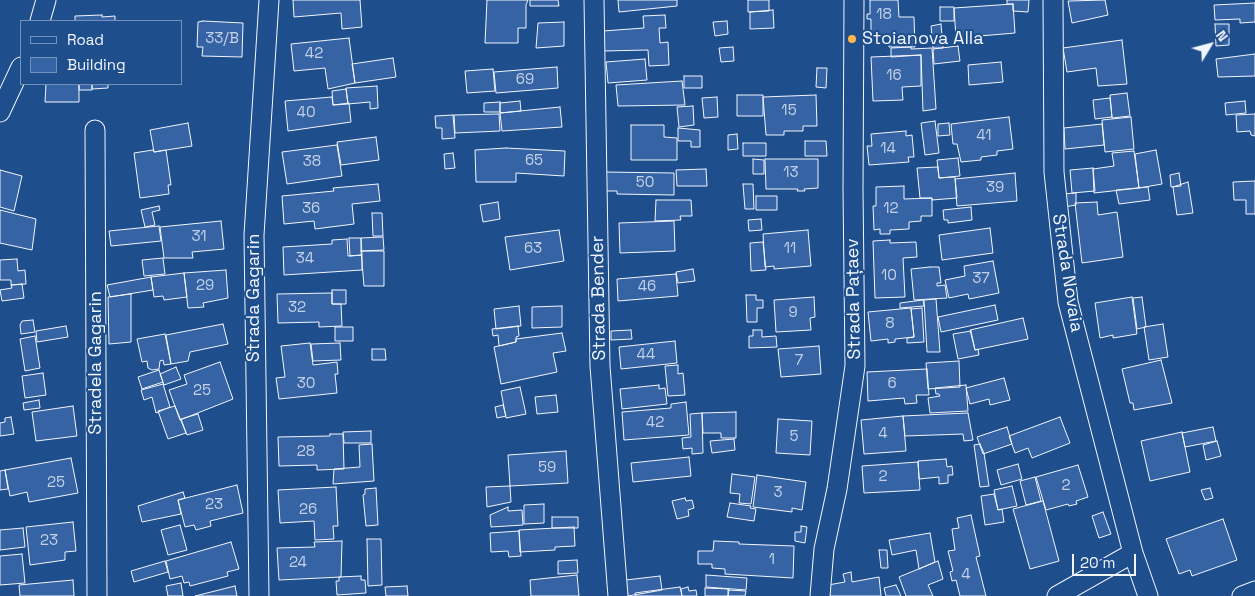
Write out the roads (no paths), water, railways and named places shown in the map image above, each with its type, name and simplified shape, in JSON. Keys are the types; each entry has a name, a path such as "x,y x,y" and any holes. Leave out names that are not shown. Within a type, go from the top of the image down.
{"street":[{"path":"40,20 46,0"},
{"name":"Strada Gagarin","path":"258,596 254,235 269,0"},
{"name":"Strada Bender","path":"594,0 600,366 618,596"},
{"name":"Strada Pațaev","path":"820,596 824,548 837,489 855,366 853,189 854,0"},
{"name":"Strada Novaia","path":"1053,0 1054,172 1068,302 1133,553 1148,596"},
{"path":"0,112 20,69"},
{"name":"Stradela Gagarin","path":"95,130 97,596"},
{"path":"1056,596 1133,553"},
{"path":"1242,596 1255,591"}],"place":[{"name":"Stoianova Alla","path":"852,39"}]}
